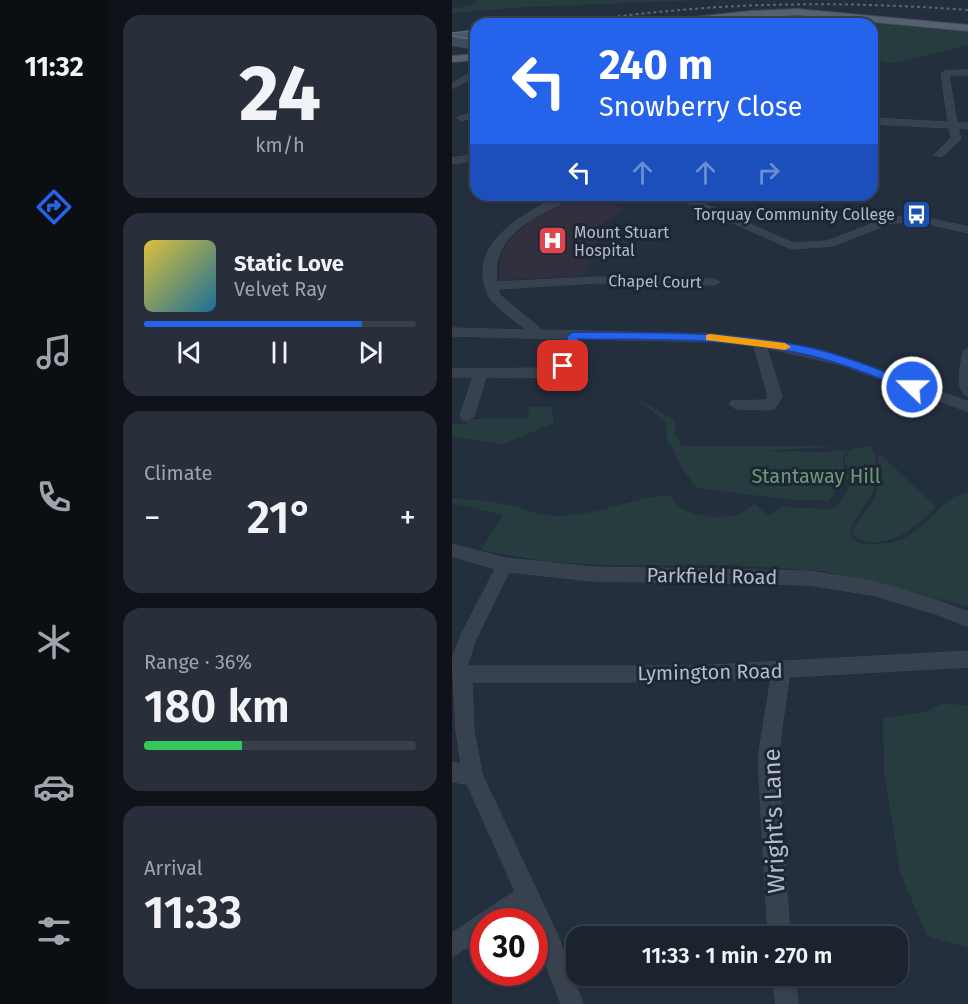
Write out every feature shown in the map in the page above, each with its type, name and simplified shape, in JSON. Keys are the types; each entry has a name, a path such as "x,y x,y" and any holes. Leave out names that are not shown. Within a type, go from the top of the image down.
{"main road":[{"path":"714,18 797,12 861,18"},
{"path":"878,20 968,28"},
{"path":"452,59 470,57"}],"street":[{"path":"939,155 956,139 945,73 968,72"},
{"path":"452,86 470,76"},
{"path":"461,118 470,116"},
{"path":"878,121 968,126"},
{"path":"452,161 470,159"},
{"path":"540,335 494,296 490,286 489,261 509,230 525,218 558,201"},
{"path":"689,201 792,246 829,244 889,220 919,219 968,230"},
{"name":"Chapel Court","path":"595,264 596,280"},
{"name":"Chapel Court","path":"490,286 596,280 714,282"},
{"path":"452,332 716,338 760,342 804,350 860,366 968,407"},
{"path":"452,373 480,374 555,370 568,361 573,335"},
{"path":"736,404 770,405 774,401 775,397 760,342"},
{"path":"968,352 965,379 968,393"},
{"path":"467,416 480,374"},
{"name":"Parkfield Road","path":"452,550 506,565 592,574 808,578 872,588 939,608 968,620"},
{"path":"506,565 467,638 457,673 465,731 473,775 526,896 550,944 572,1004"},
{"name":"Lymington Road","path":"457,673 694,674 968,659"},
{"name":"Wright's Lane","path":"778,926 768,758 781,670"},
{"path":"452,772 473,775"},
{"path":"507,908 526,896"},
{"path":"452,946 470,933"},
{"path":"785,986 787,1004"}],"shaded area":[{"name":"Mount Stuart Hospital","path":"570,201 607,201 623,210 597,227 596,244 585,275 499,280 502,253 511,238 535,217"}],"green space":[{"path":"478,0 704,0 525,7 452,13 452,9 472,5"},
{"path":"783,15 816,18 755,18"},
{"path":"878,24 968,32 968,45 895,63 878,62"},
{"name":"Stantaway Hill","path":"636,398 673,419 675,435 682,446 844,446 764,451 849,450 844,454 843,465 851,478 840,484 829,501 783,499 696,488 668,443 665,421"},
{"path":"530,407 551,407 554,423 503,444 452,437 452,424 466,424 468,419 521,419 528,417"},
{"path":"871,446 876,464 876,479 872,492 854,522 851,530 852,539 860,543 874,544 900,540 918,529 952,498 968,492 968,606 822,571 732,565 601,565 542,561 481,550 503,515 452,503 452,499 487,501 543,515 557,516 586,513 670,495 683,509 710,517 739,514 755,504 769,516 782,507 827,509 836,507 852,484 845,457 851,449"},
{"path":"881,455 936,507 909,531 888,541 865,541 853,536 857,522 871,504 876,493 879,476 878,458"},
{"path":"944,703 968,706 968,948 927,936 900,872 884,770 883,718 926,712"}],"building":[{"path":"470,31 470,39 452,36 452,33"}],"railway":[{"path":"609,18 667,11 766,5 866,5 969,10"}],"slow traffic":[{"path":"710,337 785,347"}],"place":[{"name":"Torquay Community College","path":"916,214"},
{"name":"Mount Stuart Hospital","path":"553,241"}],"route":[{"path":"563,366 568,361 573,335 716,338 760,342 804,350 860,366 912,387"}]}
